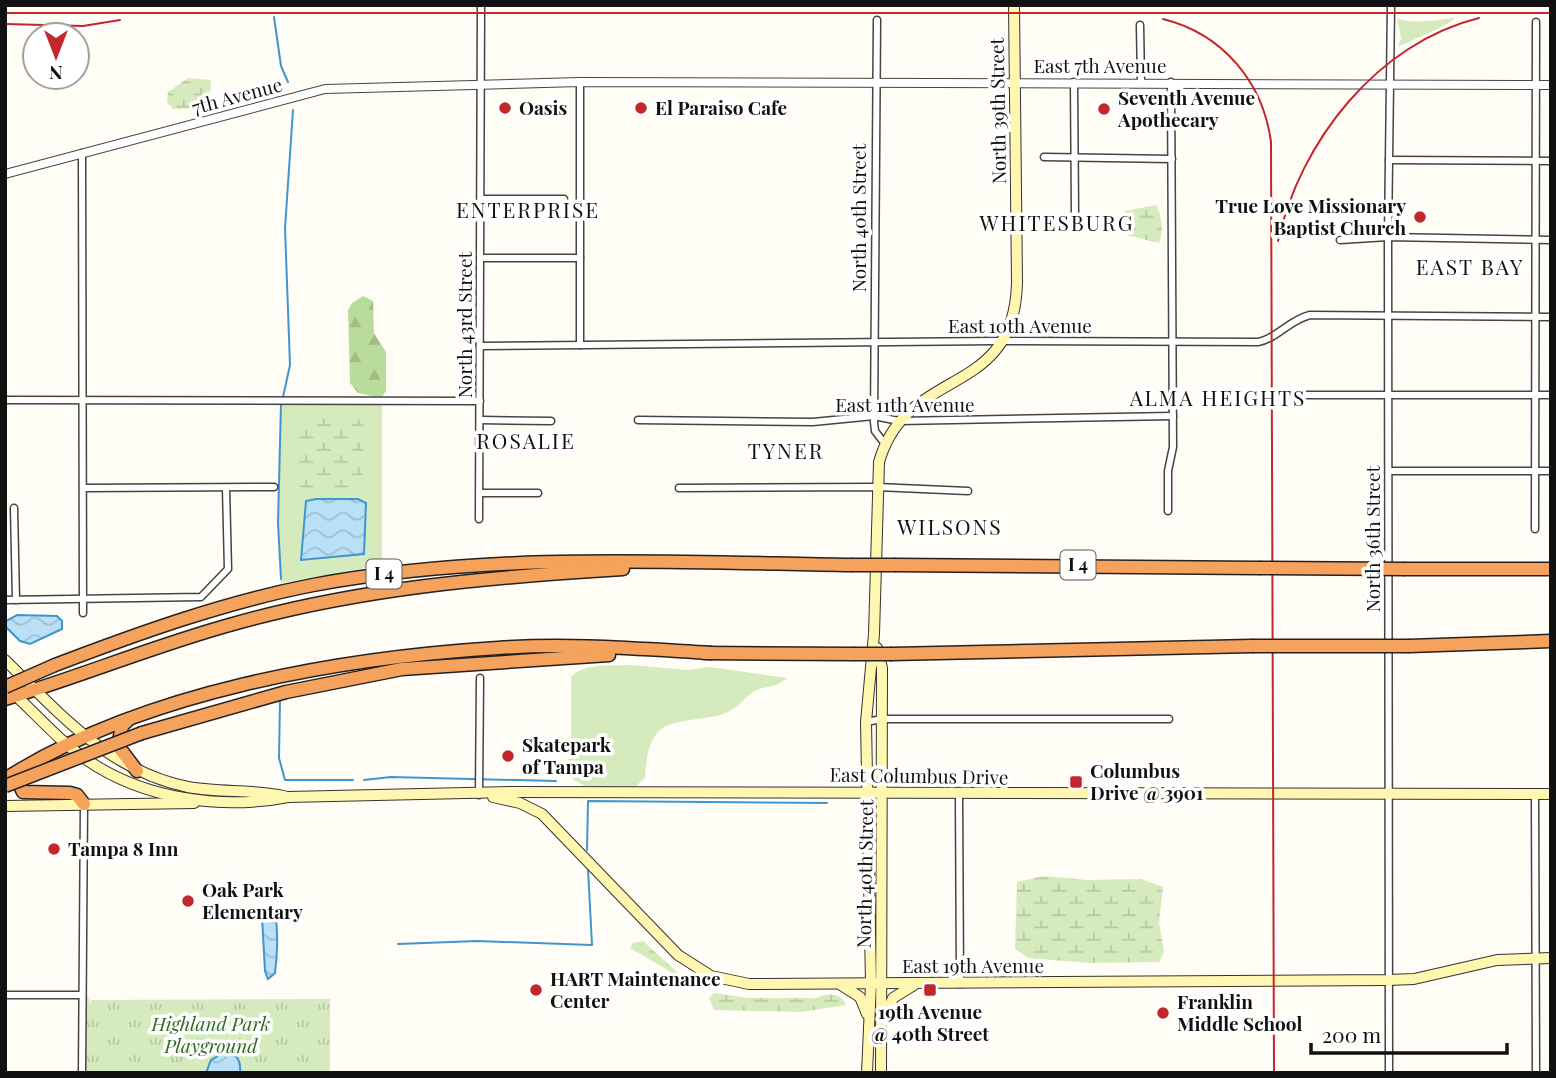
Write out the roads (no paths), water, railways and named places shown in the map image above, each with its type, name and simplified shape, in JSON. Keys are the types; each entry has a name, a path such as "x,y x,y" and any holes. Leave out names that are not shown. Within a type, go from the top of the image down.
{"highway":[{"name":"I 4","path":"8,692 55,665 171,622 310,586 444,567 516,563 724,562 1551,569"},
{"path":"8,692 37,690 234,623 364,594 488,579 724,562"},
{"path":"1409,646 1551,641"},
{"path":"5,779 29,763 83,735 130,718 215,693 310,672 439,653 545,646 710,653"},
{"path":"5,786 142,733 286,692 402,669 529,658 710,653 892,654 1252,646 1409,646 1551,650"},
{"path":"21,675 44,682 63,682"},
{"path":"130,718 122,726 118,746 122,755 138,771"},
{"path":"29,763 17,780 23,792 70,793 77,795 85,804"}],"main road":[{"name":"North 39th Street","path":"1003,341 1017,298 1014,5"},
{"name":"North 40th Street","path":"881,1073 882,1022 877,983 866,722 874,634 877,487 885,444 899,421 913,405 980,368 1003,341"},
{"name":"North 40th Street","path":"867,1073 870,1023 877,983 884,794 882,668 874,634"},
{"name":"East Columbus Drive","path":"5,660 83,735 138,771 202,789 266,792 288,797"},
{"name":"East Columbus Drive","path":"8,692 88,761 124,780 160,792 217,803 262,802 288,797 543,793 1551,794"},
{"path":"534,809 543,793"},
{"name":"East 19th Avenue","path":"479,795 507,799 534,809 568,838 678,955 699,971 735,983 1388,980 1413,979 1497,960 1551,958"},
{"path":"5,806 217,803"},
{"path":"838,983 860,997 870,1023"},
{"path":"882,1022 893,998 917,984"}],"street":[{"name":"North 43rd Street","path":"479,519 481,5"},
{"name":"North 36th Street","path":"1389,1073 1388,237 1391,5"},
{"name":"North 40th Street","path":"874,416 877,20"},
{"path":"1535,529 1536,22"},
{"path":"1140,25 1141,82"},
{"name":"East 7th Avenue","path":"482,85 580,82 1551,85"},
{"path":"580,82 580,345"},
{"path":"1074,82 1075,214"},
{"path":"1168,511 1173,416 1171,82"},
{"name":"7th Avenue","path":"5,174 325,89 482,85"},
{"path":"82,153 83,613"},
{"path":"1044,157 1172,159"},
{"path":"1389,160 1551,161"},
{"path":"482,199 564,199"},
{"path":"1340,240 1388,237 1551,240"},
{"path":"481,258 580,258"},
{"name":"East 10th Avenue","path":"481,346 1003,341 1258,342 1272,338 1291,321 1310,315 1551,317"},
{"path":"1306,395 1551,395"},
{"path":"5,400 480,401"},
{"path":"874,416 875,431 885,444"},
{"name":"East 11th Avenue","path":"638,420 813,422 874,416 899,421 1173,416"},
{"path":"480,420 551,421"},
{"path":"1389,471 1551,471"},
{"path":"83,488 274,487"},
{"path":"679,488 877,487 968,491"},
{"path":"5,600 201,597 228,569 226,488"},
{"path":"480,493 538,493"},
{"path":"14,508 16,600"},
{"path":"479,795 480,678"},
{"path":"866,722 883,719 1169,719"},
{"path":"959,794 960,984"},
{"path":"1535,794 1536,1073"},
{"path":"82,1073 85,804"},
{"path":"5,995 82,995"}],"water":[{"path":"358,499 366,503 364,554 301,560 306,501"},
{"path":"17,615 57,616 62,621 62,629 30,644 20,641 6,627 6,621"},
{"path":"275,909 276,965 275,973 268,979 265,971 262,917"},
{"path":"227,1051 238,1059 240,1073 206,1073 211,1060"}],"waterway":[{"path":"274,17 281,66 288,82"},
{"path":"283,397 290,365 285,228 293,110"},
{"path":"281,403 278,523 281,579"},
{"path":"280,700 279,758 285,780 353,780"},
{"path":"364,780 391,777 556,781"},
{"path":"587,850 588,801 827,803"},
{"path":"398,944 477,941 592,945 588,869"}],"railway":[{"path":"5,13 1551,13"},
{"path":"1278,241 1304,168 1324,134 1348,102 1376,73 1408,49 1442,31 1479,18"},
{"path":"1163,19 1204,36 1236,64 1259,100 1267,120 1271,142 1274,1073"},
{"path":"5,24 83,26 120,20"}],"place":[{"name":"Oasis","path":"505,108"},
{"name":"El Paraiso Cafe","path":"641,108"},
{"name":"Seventh Avenue Apothecary","path":"1104,109"},
{"name":"True Love Missionary Baptist Church","path":"1420,217"},
{"name":"Skatepark of Tampa","path":"508,756"},
{"name":"Columbus Drive @ 3901","path":"1076,782"},
{"name":"Tampa 8 Inn","path":"54,849"},
{"name":"Oak Park Elementary","path":"188,901"},
{"name":"HART Maintenance Center","path":"536,990"},
{"name":"19th Avenue @ 40th Street","path":"930,990"},
{"name":"Franklin Middle School","path":"1163,1013"}],"district":[{"name":"ENTERPRISE","path":"528,211"},
{"name":"WHITESBURG","path":"1057,224"},
{"name":"EAST BAY","path":"1470,268"},
{"name":"ALMA HEIGHTS","path":"1218,399"},
{"name":"ROSALIE","path":"526,442"},
{"name":"TYNER","path":"786,452"},
{"name":"WILSONS","path":"950,528"}],"park label":[{"name":"Highland Park Playground","path":"211,1035"}]}
